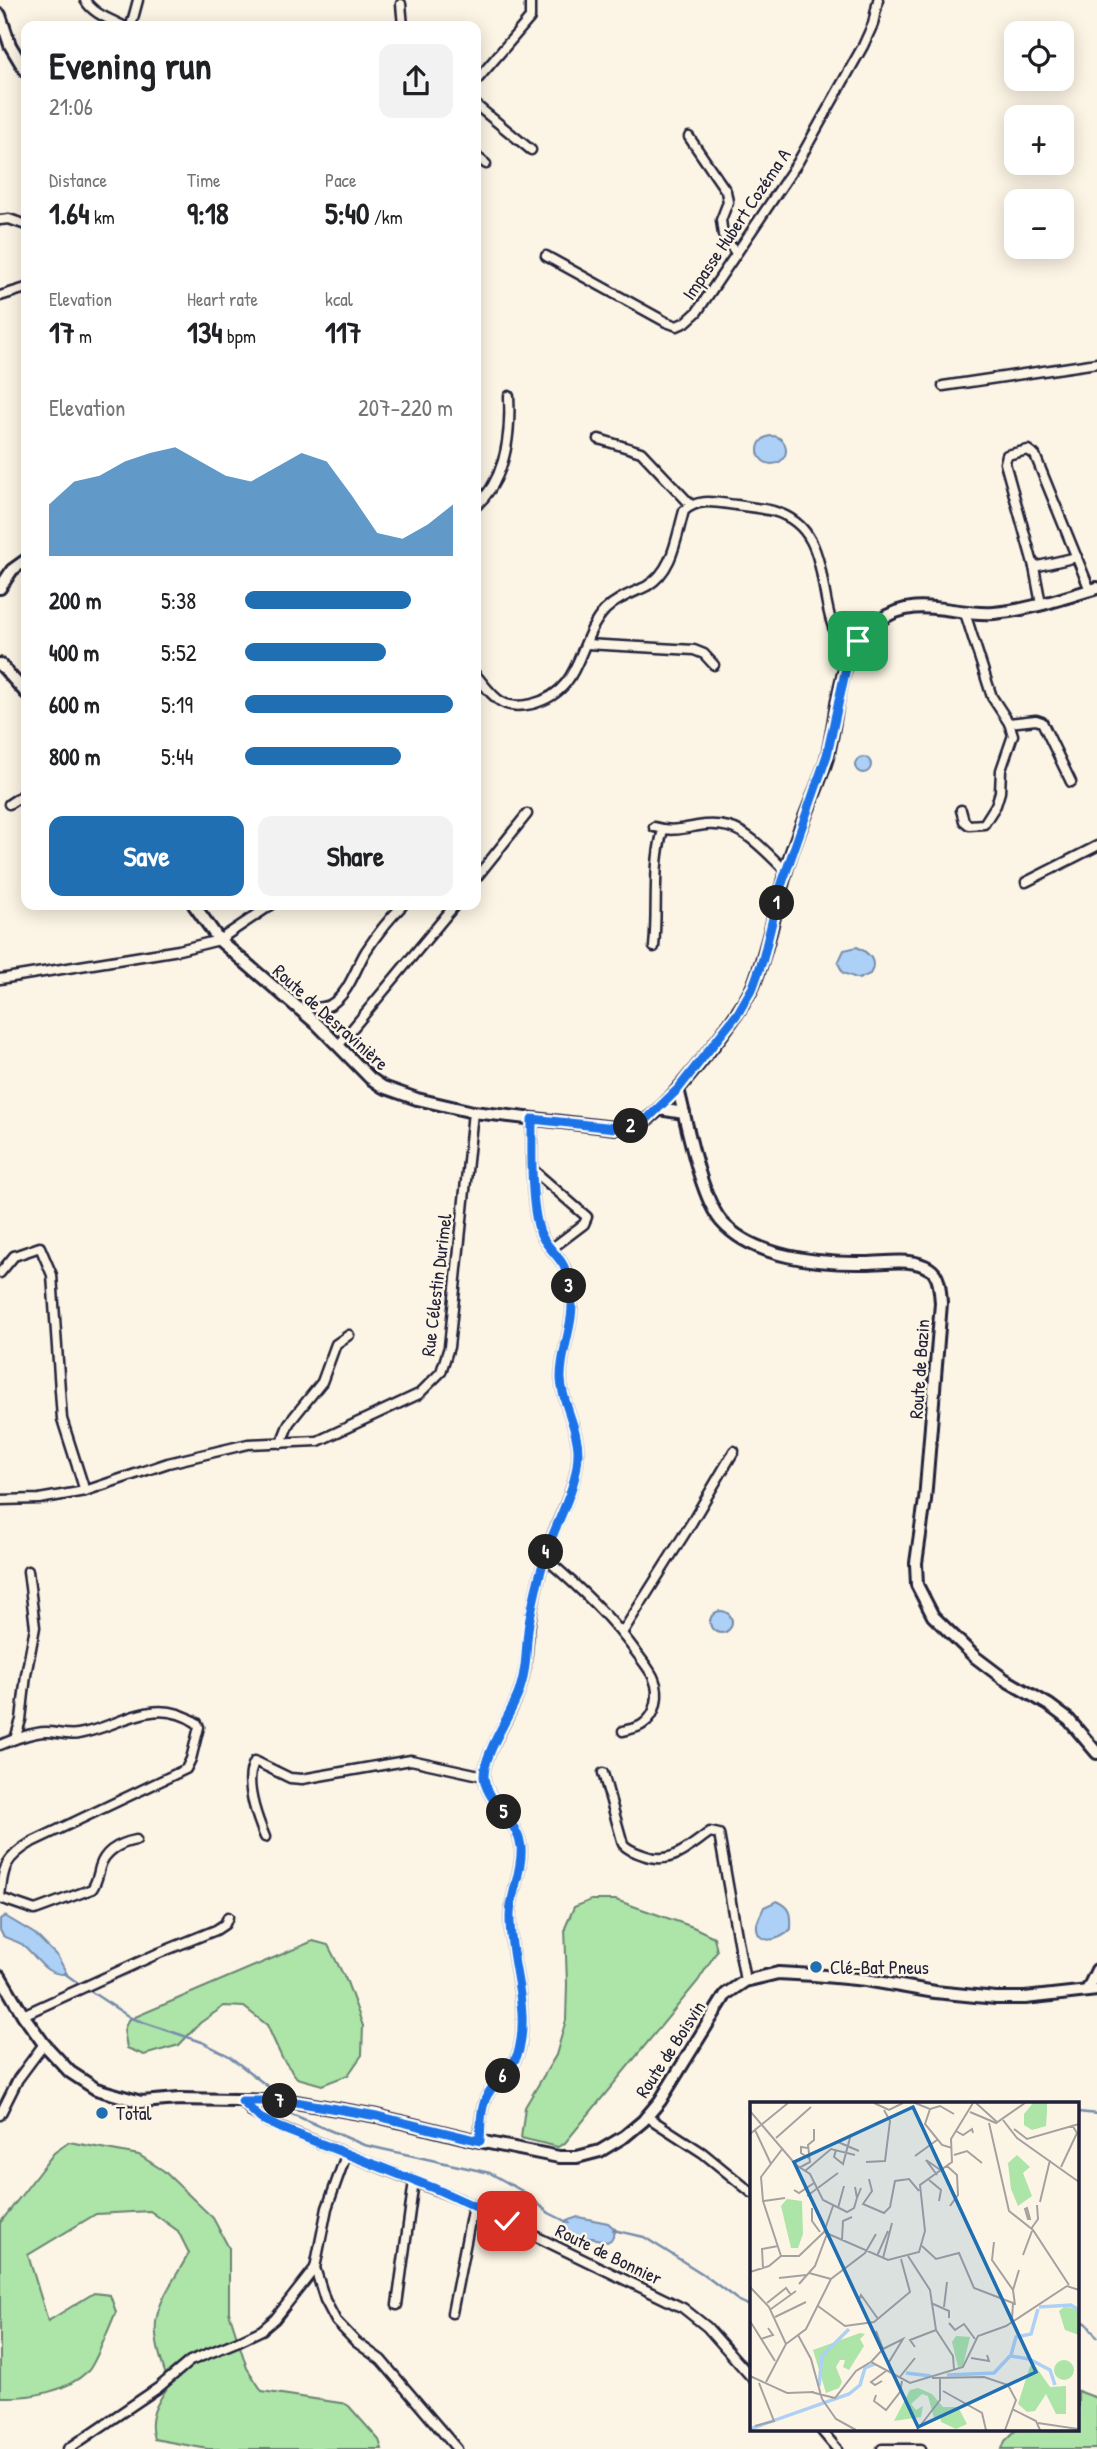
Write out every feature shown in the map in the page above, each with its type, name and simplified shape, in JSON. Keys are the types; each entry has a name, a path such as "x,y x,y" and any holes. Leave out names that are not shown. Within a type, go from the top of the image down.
{"street":[{"path":"85,0 89,7 113,21"},
{"path":"132,21 138,0"},
{"path":"481,75 530,18 530,0"},
{"name":"Impasse Hubert Cozéma A","path":"546,256 666,322 677,326 686,322 696,312 804,152 873,24 878,0"},
{"path":"401,4 403,21"},
{"path":"0,15 10,46 21,62"},
{"path":"481,109 531,150"},
{"path":"689,137 726,191 728,202 721,220 723,235 736,253"},
{"path":"481,160 486,164"},
{"path":"0,220 9,219 21,223"},
{"path":"0,296 21,290"},
{"path":"943,386 1097,363"},
{"path":"481,500 493,486 504,457 510,422 509,396"},
{"path":"599,439 641,452 691,505"},
{"path":"1041,604 1034,567 1005,463 1007,455 1028,450 1035,456 1077,558 1094,589"},
{"path":"481,681 501,702 517,706 536,703 567,684 593,627 606,610 621,598 659,578 669,564 684,511 699,502 775,511 795,521 810,535 818,555 831,623 848,659"},
{"path":"1034,567 1077,558"},
{"path":"0,587 12,570 21,563"},
{"name":"Route de Desravinière","path":"198,910 219,940 383,1087 473,1112 615,1128 634,1125 659,1110 678,1089 738,1013 753,987 786,871 827,755 848,659 858,641 888,614 909,607 929,606 965,613 997,612 1041,604 1094,589"},
{"path":"961,810 964,821 969,825 984,824 990,817 1000,792 1001,770 1013,735 1009,723 992,697 965,613"},
{"path":"586,644 694,650 704,654 714,665"},
{"path":"0,664 21,687"},
{"path":"1009,723 1036,720 1042,722 1071,782"},
{"path":"9,804 21,796"},
{"path":"481,872 527,814"},
{"path":"654,947 659,828 673,831 711,824 736,828 786,871"},
{"path":"1026,882 1097,846"},
{"path":"0,979 179,950 219,940 264,910"},
{"path":"298,1009 324,1007 335,1001 346,990 357,966 383,927 398,910"},
{"path":"338,1045 451,910"},
{"name":"Route de Bazin","path":"678,1089 711,1204 723,1223 738,1237 758,1248 806,1260 862,1264 915,1262 935,1273 941,1303 926,1487 916,1563 917,1585 933,1616 975,1657 1004,1679 1069,1720 1097,1753"},
{"path":"659,1110 684,1113"},
{"name":"Rue Célestin Durimel","path":"0,1500 38,1499 85,1491 168,1463 248,1444 318,1441 419,1394 441,1372 449,1347 473,1112"},
{"path":"480,2141 483,2105 487,2095 511,2068 518,2054 522,2034 522,1999 510,1914 521,1849 518,1835 487,1789 484,1776 487,1762 519,1695 527,1666 529,1623 544,1557 574,1480 578,1451 563,1398 561,1376 572,1296 564,1266 541,1237 538,1226 532,1169 532,1119"},
{"path":"532,1169 587,1217 584,1224 551,1249"},
{"path":"0,1273 14,1255 40,1247 52,1275 62,1419 85,1491"},
{"path":"281,1443 289,1423 322,1381 336,1344 349,1335"},
{"path":"622,1633 734,1451"},
{"path":"544,1557 586,1593 622,1633 654,1678 657,1699 648,1720 642,1725 623,1731"},
{"path":"15,1739 21,1720 35,1627 27,1571"},
{"path":"0,1745 37,1732 68,1736 89,1732 147,1712 183,1714 197,1723 199,1727 188,1766 179,1774 32,1842 14,1853 7,1861 0,1898 35,1910 92,1889 108,1853 125,1842 136,1840"},
{"path":"265,1837 254,1809 251,1767 255,1760 290,1778 302,1779 411,1760 484,1776"},
{"path":"603,1773 626,1849 655,1860 667,1859 710,1832 719,1834 745,1981"},
{"path":"23,2015 216,1930 225,1924 228,1917"},
{"path":"1092,1990 1097,1970"},
{"name":"Route de Boisvin","path":"0,1976 23,2015 44,2043 70,2072 96,2089 141,2102 179,2099 288,2101 377,2116 559,2157 577,2157 600,2151 625,2136 660,2101 726,1994 745,1981 778,1973 814,1975 996,1998 1025,1998 1092,1990"},
{"path":"0,2115 18,2079 44,2043"},
{"name":"Route de Bonnier","path":"242,2101 260,2118 473,2206 683,2308 707,2327 750,2376"},
{"path":"646,2116 703,2153 750,2191"},
{"path":"346,2155 327,2208 316,2267 325,2300 336,2321 356,2342 381,2360 457,2449"},
{"path":"397,2305 414,2180"},
{"path":"452,2313 473,2206"},
{"path":"68,2449 158,2388 190,2361 262,2330 287,2306 316,2267"},
{"path":"823,2432 837,2449"},
{"path":"882,2449 921,2449"}],"green space":[{"path":"591,1900 616,1900 693,1927 714,1937 717,1951 698,1981 565,2143 558,2147 521,2138 525,2107 556,2055 566,2020 565,1928 574,1907"},
{"path":"313,1941 328,1945 347,1982 363,2026 362,2055 348,2075 322,2085 297,2078 282,2058 267,2025 244,2007 224,2006 200,2023 179,2045 144,2055 127,2048 124,2030 128,2020"},
{"path":"69,2142 139,2155 164,2171 213,2218 229,2248 229,2312 247,2368 262,2391 347,2404 379,2440 382,2449 208,2449 154,2439 153,2417 157,2404 169,2385 158,2346 156,2322 165,2295 189,2253 178,2231 150,2211 96,2214 28,2255 48,2321 94,2293 110,2295 116,2312 91,2367 79,2378 46,2393 0,2397 0,2223 54,2153"},
{"path":"1080,2392 1097,2398 1097,2449 1002,2449 1005,2441 1014,2432 1080,2432"}],"water":[{"path":"772,436 782,440 786,450 782,460 772,464 762,460 758,450 762,440"},
{"path":"860,757 866,757 871,765 869,771 860,773 855,768 855,762"},
{"path":"857,947 873,961 870,974 859,979 843,973 838,963 844,950"},
{"path":"721,1611 729,1614 732,1622 729,1630 721,1633 713,1630 710,1622 713,1614"},
{"path":"777,1901 790,1912 791,1929 781,1937 764,1939 757,1931 758,1922 764,1907"},
{"path":"5,1916 35,1934 58,1957 67,1974 46,1969 22,1944 3,1936 0,1919"},
{"path":"578,2217 608,2223 616,2230 612,2239 607,2242 593,2238 567,2239 563,2231 566,2221"}],"waterway":[{"path":"64,1973 81,1985"},
{"path":"87,1989 131,2018 202,2042 229,2056 276,2093 279,2099"},
{"path":"283,2104 287,2112 364,2145 490,2173 524,2192 549,2213 569,2223"},
{"path":"1080,2112 1097,2114"},
{"path":"613,2230 644,2237 750,2306"},
{"path":"1080,2321 1086,2323 1097,2337"}],"place":[{"name":"Clé-Bat Pneus","path":"816,1967"},
{"name":"Total","path":"102,2113"}],"route":[{"path":"507,2221 436,2189 276,2126 253,2113 242,2101 290,2101 377,2116 480,2141 483,2105 487,2095 511,2068 518,2054 522,2034 522,1999 510,1914 521,1849 518,1835 487,1789 484,1776 487,1762 519,1695 527,1666 529,1623 544,1557 574,1480 578,1451 563,1398 561,1376 572,1296 564,1266 541,1237 538,1226 532,1169 532,1119 615,1128 646,1120 678,1089 738,1013 753,987 763,959 780,889 801,825 820,780 848,659 858,641"}]}
